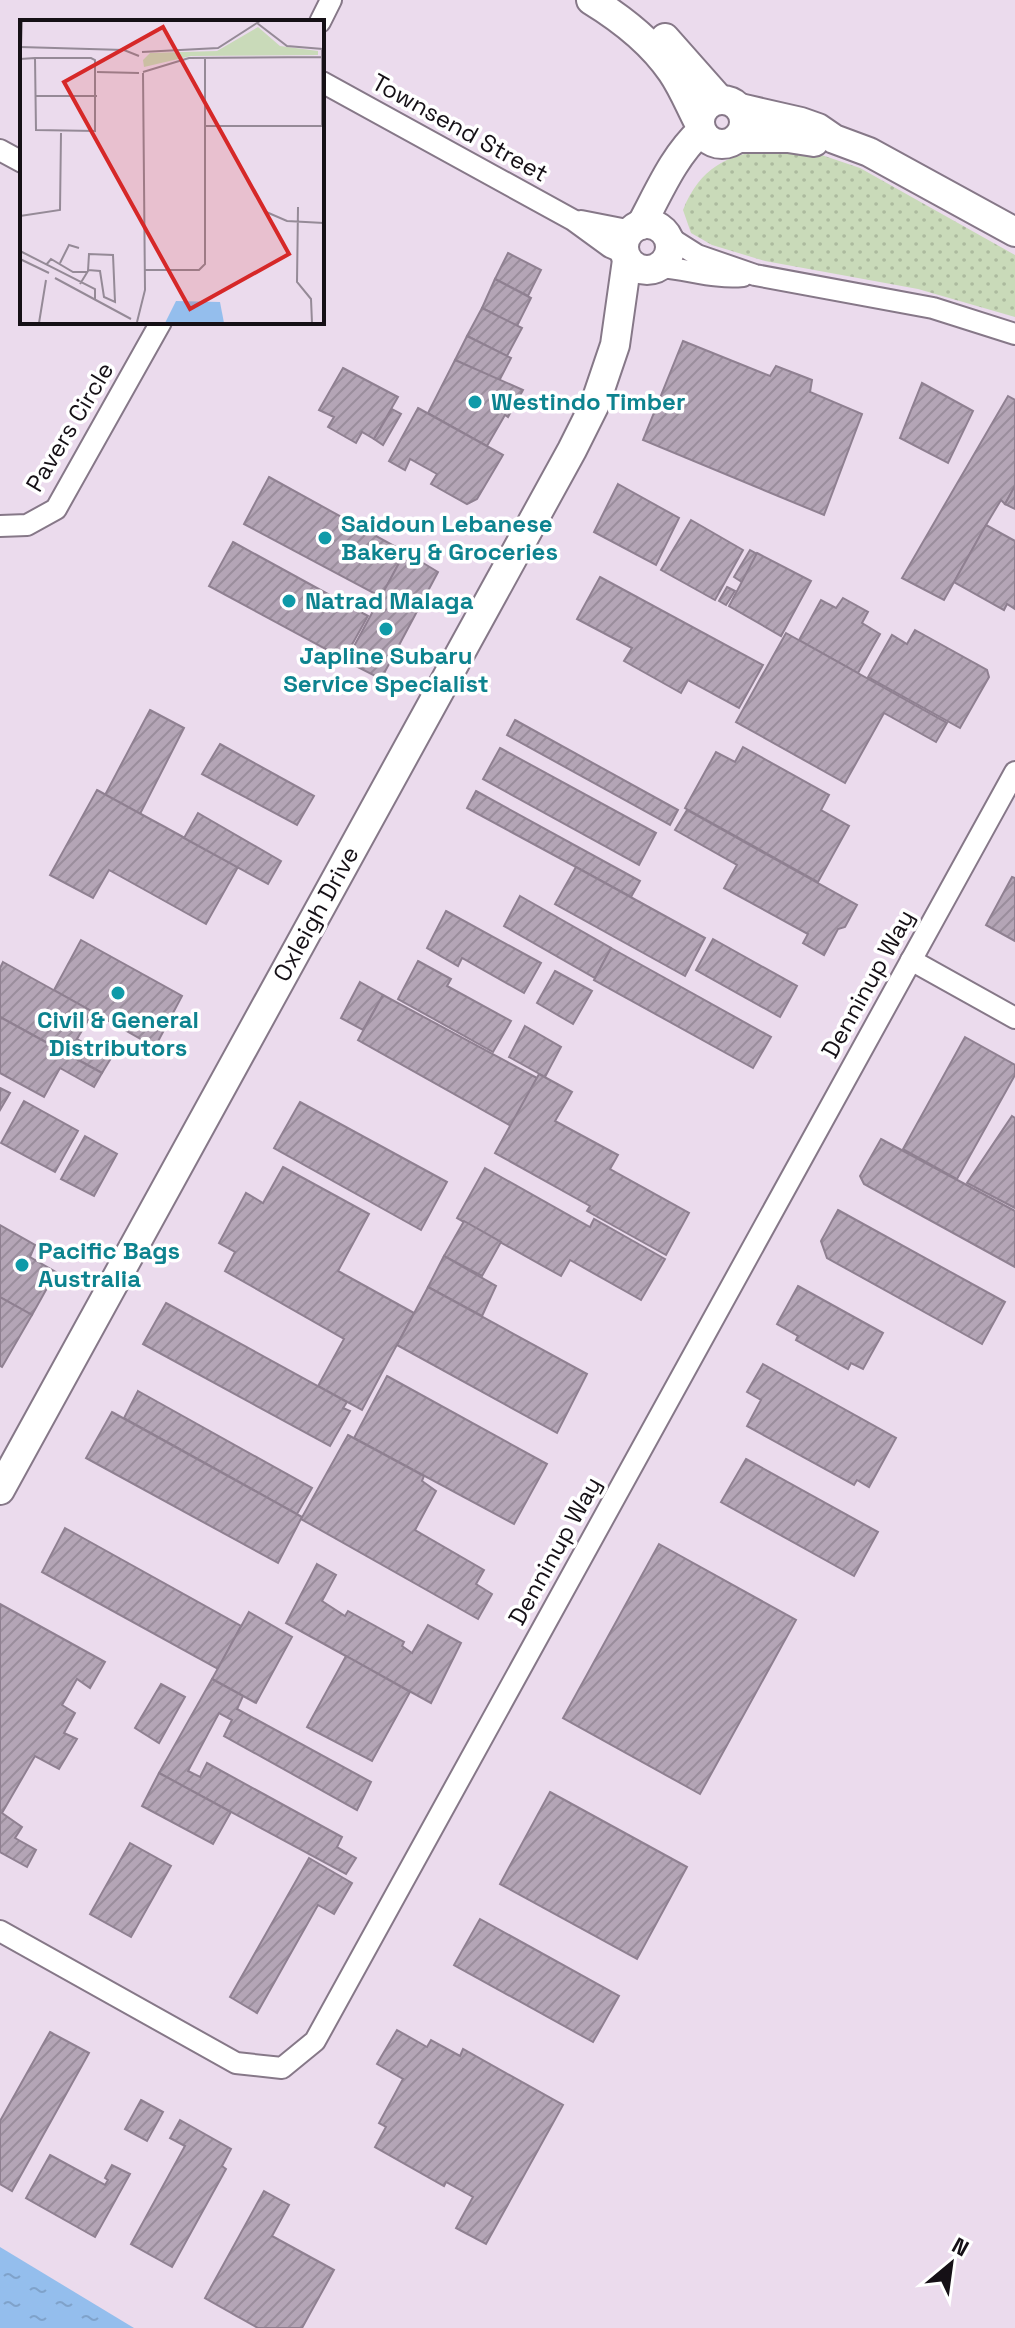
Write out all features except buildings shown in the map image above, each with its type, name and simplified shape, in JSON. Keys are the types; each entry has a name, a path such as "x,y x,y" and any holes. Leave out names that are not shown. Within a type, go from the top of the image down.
{"street":[{"path":"321,20 331,0"},
{"path":"591,0 630,25 657,52 715,134"},
{"path":"617,0 677,48 730,104 744,127 689,143 667,174 653,231"},
{"name":"Townsend Street","path":"324,83 573,220 610,247 641,263 689,269 723,278 755,275"},
{"path":"715,134 703,110 713,101 801,122 869,152 1015,232"},
{"path":"715,134 817,142 834,139"},
{"path":"0,150 20,161"},
{"name":"Townsend Street","path":"573,220 627,230 653,231 697,255 755,275 933,308 1015,334"},
{"path":"653,231 670,243 668,256 641,263 625,238 653,231"},
{"name":"Oxleigh Drive","path":"0,1490 342,865 535,521 595,404 641,263"},
{"name":"Pavers Circle","path":"0,526 27,525 56,509 160,324"},
{"name":"Denninup Way","path":"0,1931 236,2063 282,2068 315,2041 1015,772"},
{"path":"911,960 1015,1018"}],"green space":[{"path":"795,146 860,168 1015,255 1015,317 918,289 765,261 712,245 691,233 683,210 702,178 714,167 743,154"}],"water":[{"path":"0,2247 134,2328 0,2328"}],"place":[{"name":"Westindo Timber","path":"475,402"},
{"name":"Saidoun Lebanese Bakery & Groceries","path":"325,538"},
{"name":"Natrad Malaga","path":"289,601"},
{"name":"Japline Subaru Service Specialist","path":"386,629"},
{"name":"Civil & General Distributors","path":"118,993"},
{"name":"Pacific Bags Australia","path":"22,1265"}]}
